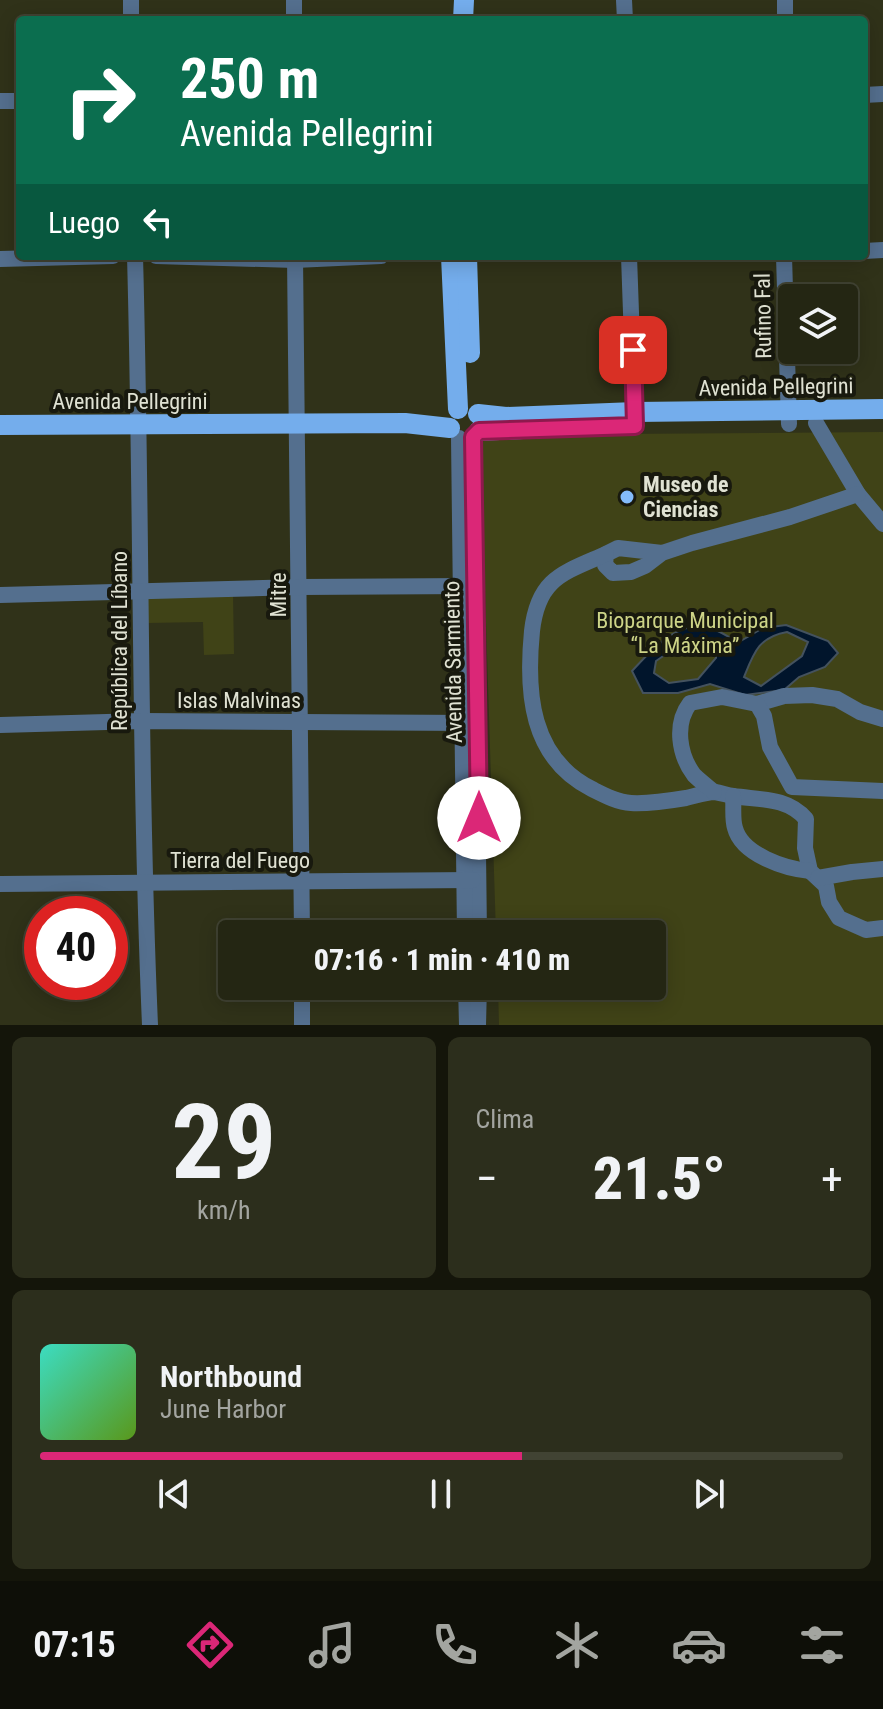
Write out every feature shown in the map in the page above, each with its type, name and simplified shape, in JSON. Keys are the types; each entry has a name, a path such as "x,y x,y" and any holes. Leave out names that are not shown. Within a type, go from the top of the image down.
{"main road":[{"name":"Avenida Sarmiento","path":"451,260 465,422"},
{"name":"Avenida Sarmiento","path":"465,422 467,260"},
{"name":"Avenida Pellegrini","path":"0,425 297,425 465,422 506,417 788,417 883,409"},
{"name":"Avenida Pellegrini","path":"788,417 816,423 883,422"}],"street":[{"name":"República del Líbano","path":"135,260 144,882 150,1025"},
{"name":"Mitre","path":"295,260 302,920"},
{"path":"629,260 635,419"},
{"name":"Rufino Fal","path":"784,260 788,417"},
{"name":"Avenida Sarmiento","path":"465,422 470,586 472,880 477,920"},
{"path":"816,423 858,494 883,524"},
{"path":"606,554 605,565 613,573 631,572 662,553 790,517 858,494"},
{"path":"662,553 618,548 557,576 536,608 529,666 534,716 543,743 561,769 586,786 630,803 714,792 774,800 798,809 806,819 805,848 814,875 826,886 829,902 839,918 866,930 880,926"},
{"path":"0,595 470,586"},
{"path":"714,792 694,774 682,752 680,716 690,703 722,697 757,704 784,696 812,695 837,699 860,712 883,719"},
{"path":"757,704 764,716 770,747 792,787 883,791"},
{"name":"Islas Malvinas","path":"0,725 142,721 471,723"},
{"path":"733,796 735,829 742,843 789,869 814,875 883,869"},
{"name":"Avenida Sarmiento","path":"467,920 472,880"},
{"name":"Tierra del Fuego","path":"0,884 472,880"},
{"path":"302,1000 302,1025"},
{"path":"466,1000 467,1025"},
{"path":"478,1025 479,1000"}],"green space":[{"name":"Bioparque Municipal “La Máxima”","path":"883,432 883,1025 499,1025 498,1000 666,1000 666,920 496,920 480,435"},
{"path":"233,594 234,654 204,655 203,622 147,623 146,595"}],"water":[{"path":"786,625 828,641 838,653 825,667 799,677 784,690 745,695 710,684 678,693 643,693 632,671 666,638 687,628 710,628 739,642 763,628","holes":["787,632 808,642 802,656 761,686 744,677 759,647 770,638","701,638 716,645 716,658 698,679 669,683 654,673 656,661 678,646"]}],"place":[{"name":"Museo de Ciencias","path":"627,497"}],"route":[{"path":"479,818 473,437 479,431 635,426 633,350"}]}
